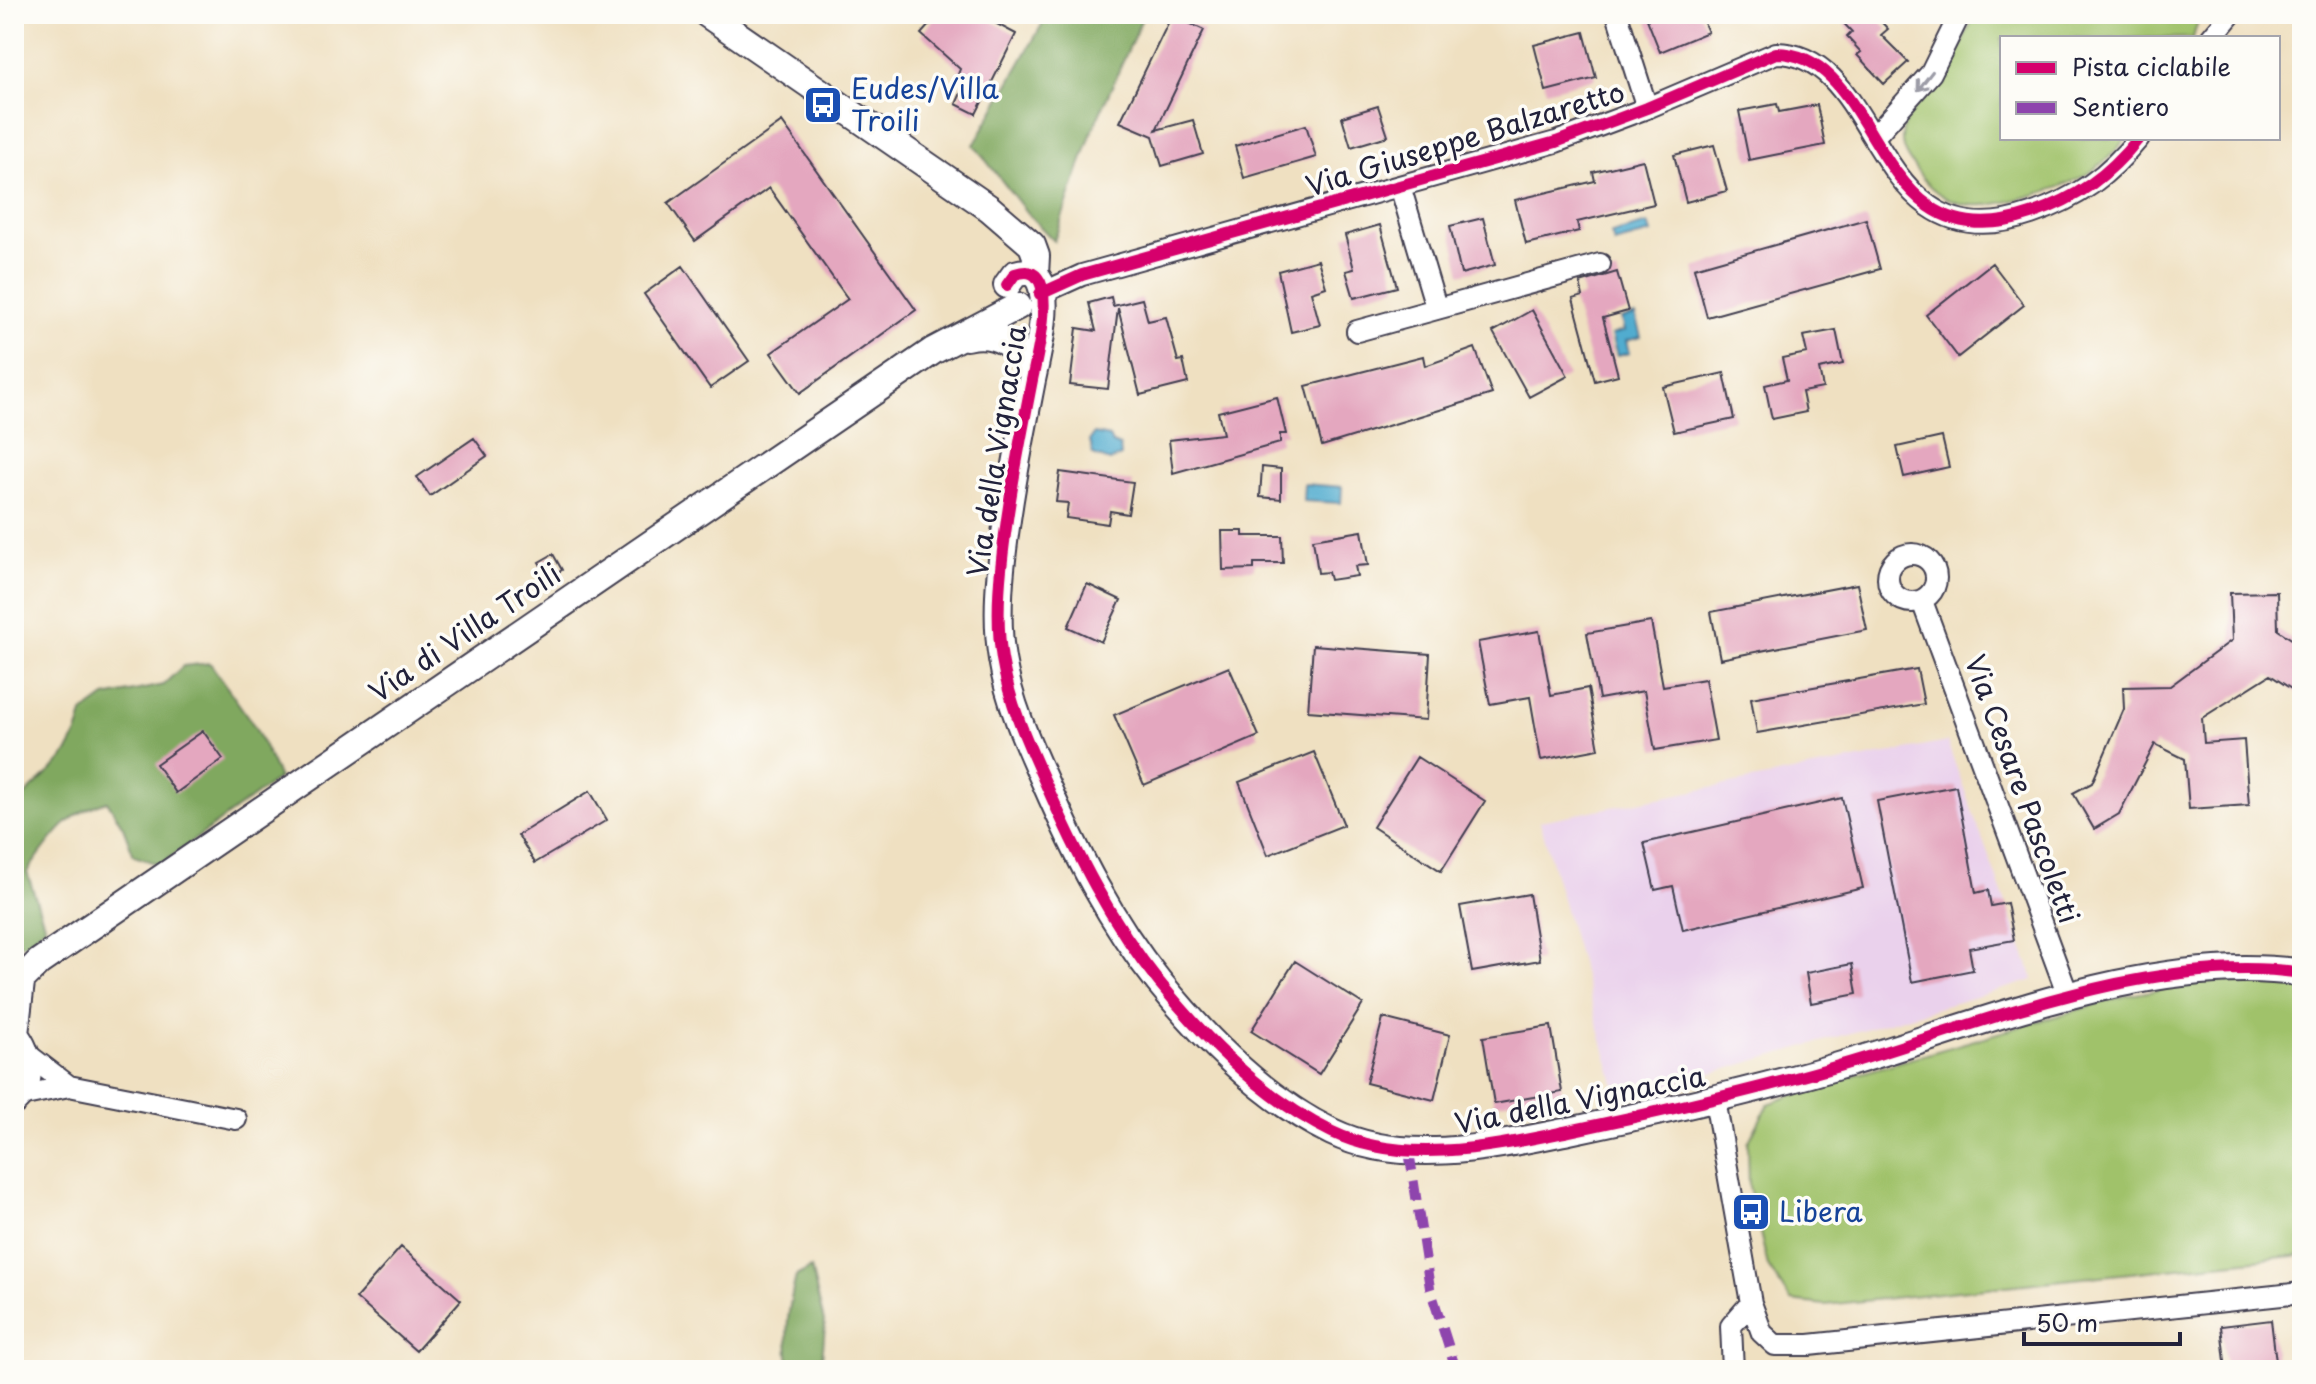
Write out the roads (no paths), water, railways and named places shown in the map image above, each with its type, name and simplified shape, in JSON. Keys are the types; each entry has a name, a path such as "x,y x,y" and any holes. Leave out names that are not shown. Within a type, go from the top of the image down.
{"street":[{"name":"Via della Vignaccia","path":"707,14 998,215 1026,291 1033,373 1000,577 999,632 1009,692 1041,773 1097,891 1159,982 1211,1039 1254,1079 1332,1132 1384,1148 1428,1151 1517,1141 1715,1100 2069,998 2188,972 2255,969 2302,973"},
{"path":"1617,14 1647,108"},
{"path":"1874,137 1931,73 1960,14"},
{"path":"2210,36 2215,14"},
{"path":"2212,36 2231,14"},
{"name":"Via Giuseppe Balzaretto","path":"1026,291 1556,142 1647,108 1759,58 1790,54 1808,60 1825,73 1922,202 1954,219 1982,224 2024,216 2079,195 2107,175 2137,140"},
{"path":"1400,186 1436,307"},
{"path":"1357,331 1600,264"},
{"name":"Via di Villa Troili","path":"17,1098 27,1078 19,1040 18,984 52,953 949,340 1026,291"},
{"path":"949,340 980,333 994,335 1013,346 1033,373"},
{"name":"Via Cesare Pascoletti","path":"1922,601 2069,998"},
{"path":"19,1040 69,1086"},
{"path":"17,1098 69,1086 236,1119"},
{"path":"1715,1100 1751,1303 1765,1338 1781,1346 2302,1293"},
{"path":"1733,1370 1731,1326 1751,1303"}],"water":[{"path":"1648,224 1651,233 1614,243 1611,234"},
{"path":"1635,315 1641,337 1626,341 1629,353 1617,356 1611,335 1624,331 1621,319"},
{"path":"1094,434 1109,437 1112,443 1120,446 1121,456 1110,461 1093,455 1090,440"},
{"path":"1304,484 1342,487 1341,503 1303,501"}],"place":[{"name":"Eudes/Villa Troili","path":"823,105"},
{"name":"Libera","path":"1751,1212"}]}
